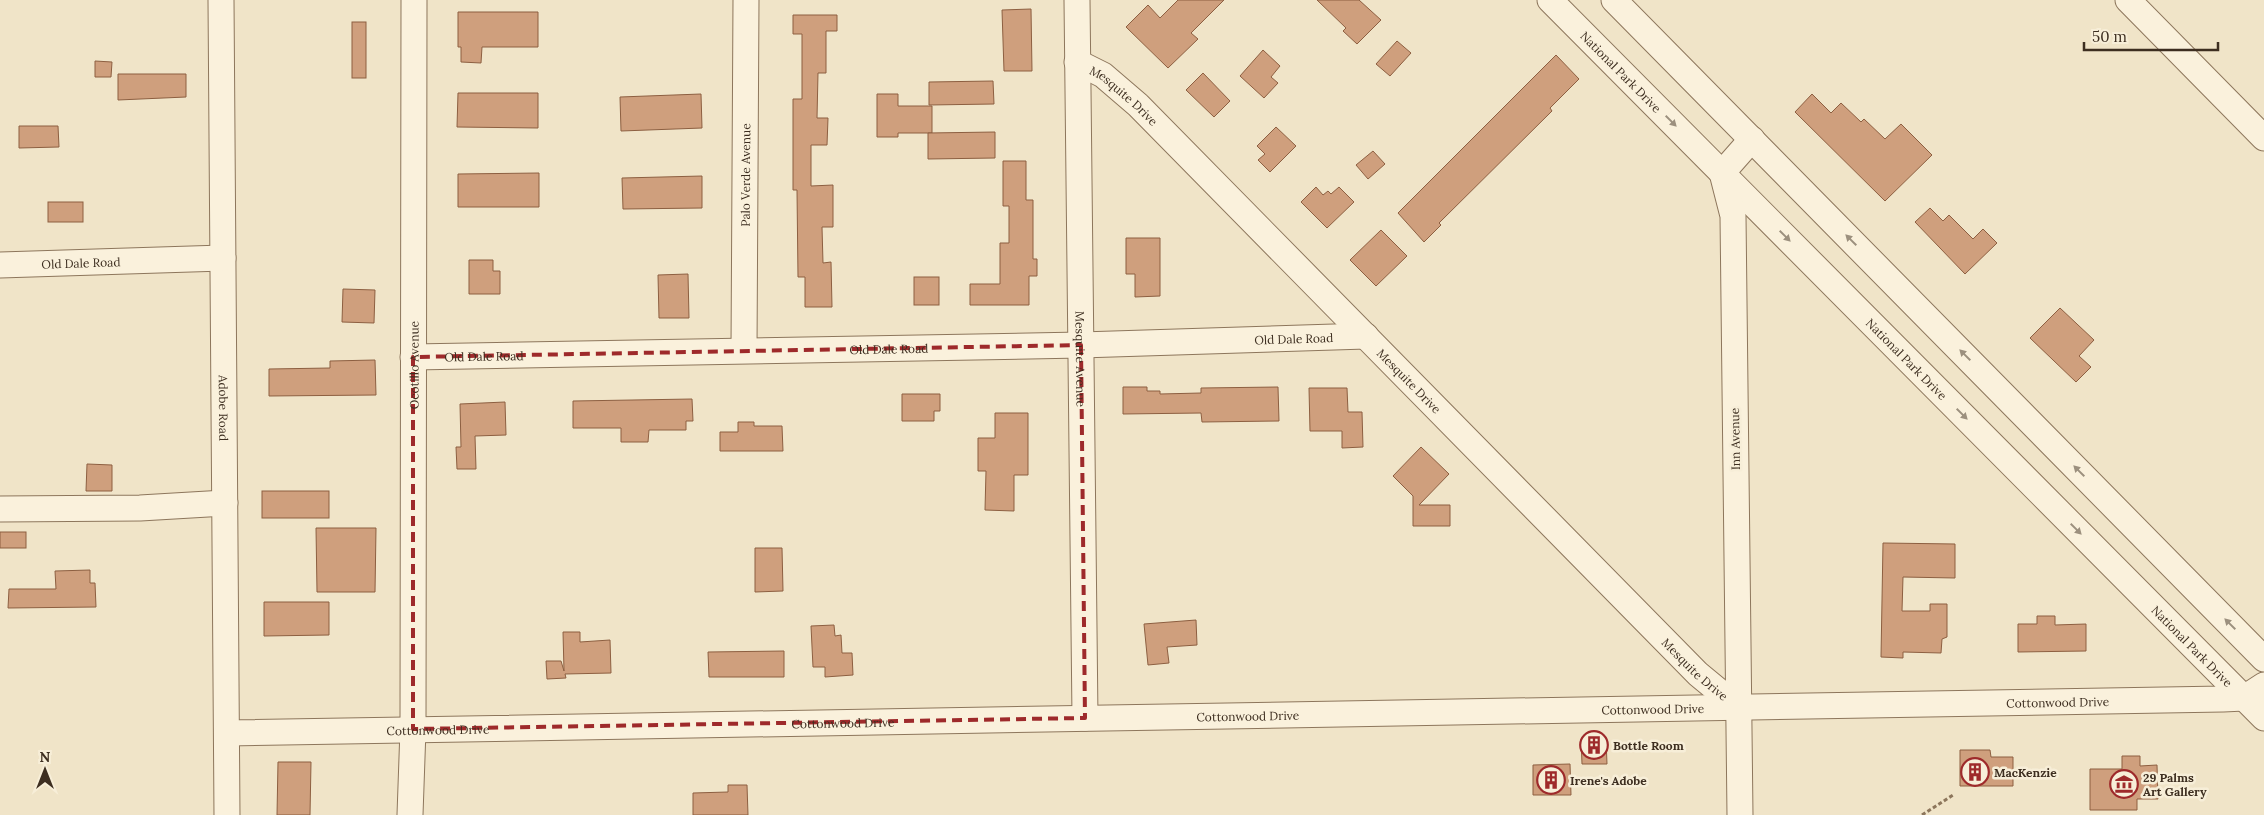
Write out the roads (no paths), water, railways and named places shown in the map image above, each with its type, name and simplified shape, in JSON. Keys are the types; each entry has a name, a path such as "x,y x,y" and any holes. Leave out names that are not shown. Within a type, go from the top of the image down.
{"street":[{"name":"Adobe Road","path":"221,0 228,733 227,815"},
{"name":"Ocotillo Avenue","path":"410,815 413,729 414,0"},
{"name":"Palo Verde Avenue","path":"744,350 746,0"},
{"name":"Mesquite Avenue","path":"1077,0 1085,718"},
{"name":"National Park Drive","path":"1550,0 1722,173 2254,692 2264,718"},
{"path":"1614,0 2264,659"},
{"path":"2128,0 2264,138"},
{"name":"Mesquite Drive","path":"1077,62 1103,75 1138,105 1698,674 1738,707"},
{"path":"1722,173 1752,139"},
{"name":"Inn Avenue","path":"1722,173 1733,216 1740,815"},
{"name":"Old Dale Road","path":"0,265 223,258"},
{"name":"Old Dale Road","path":"413,357 1080,345 1366,336"},
{"path":"0,509 140,508 225,503"},
{"name":"Cottonwood Drive","path":"228,733 1738,707 2254,692"}],"place":[{"name":"Bottle Room","path":"1594,745"},
{"name":"MacKenzie","path":"1975,772"},
{"name":"Irene's Adobe","path":"1551,780"},
{"name":"29 Palms Art Gallery","path":"2124,784"}]}
